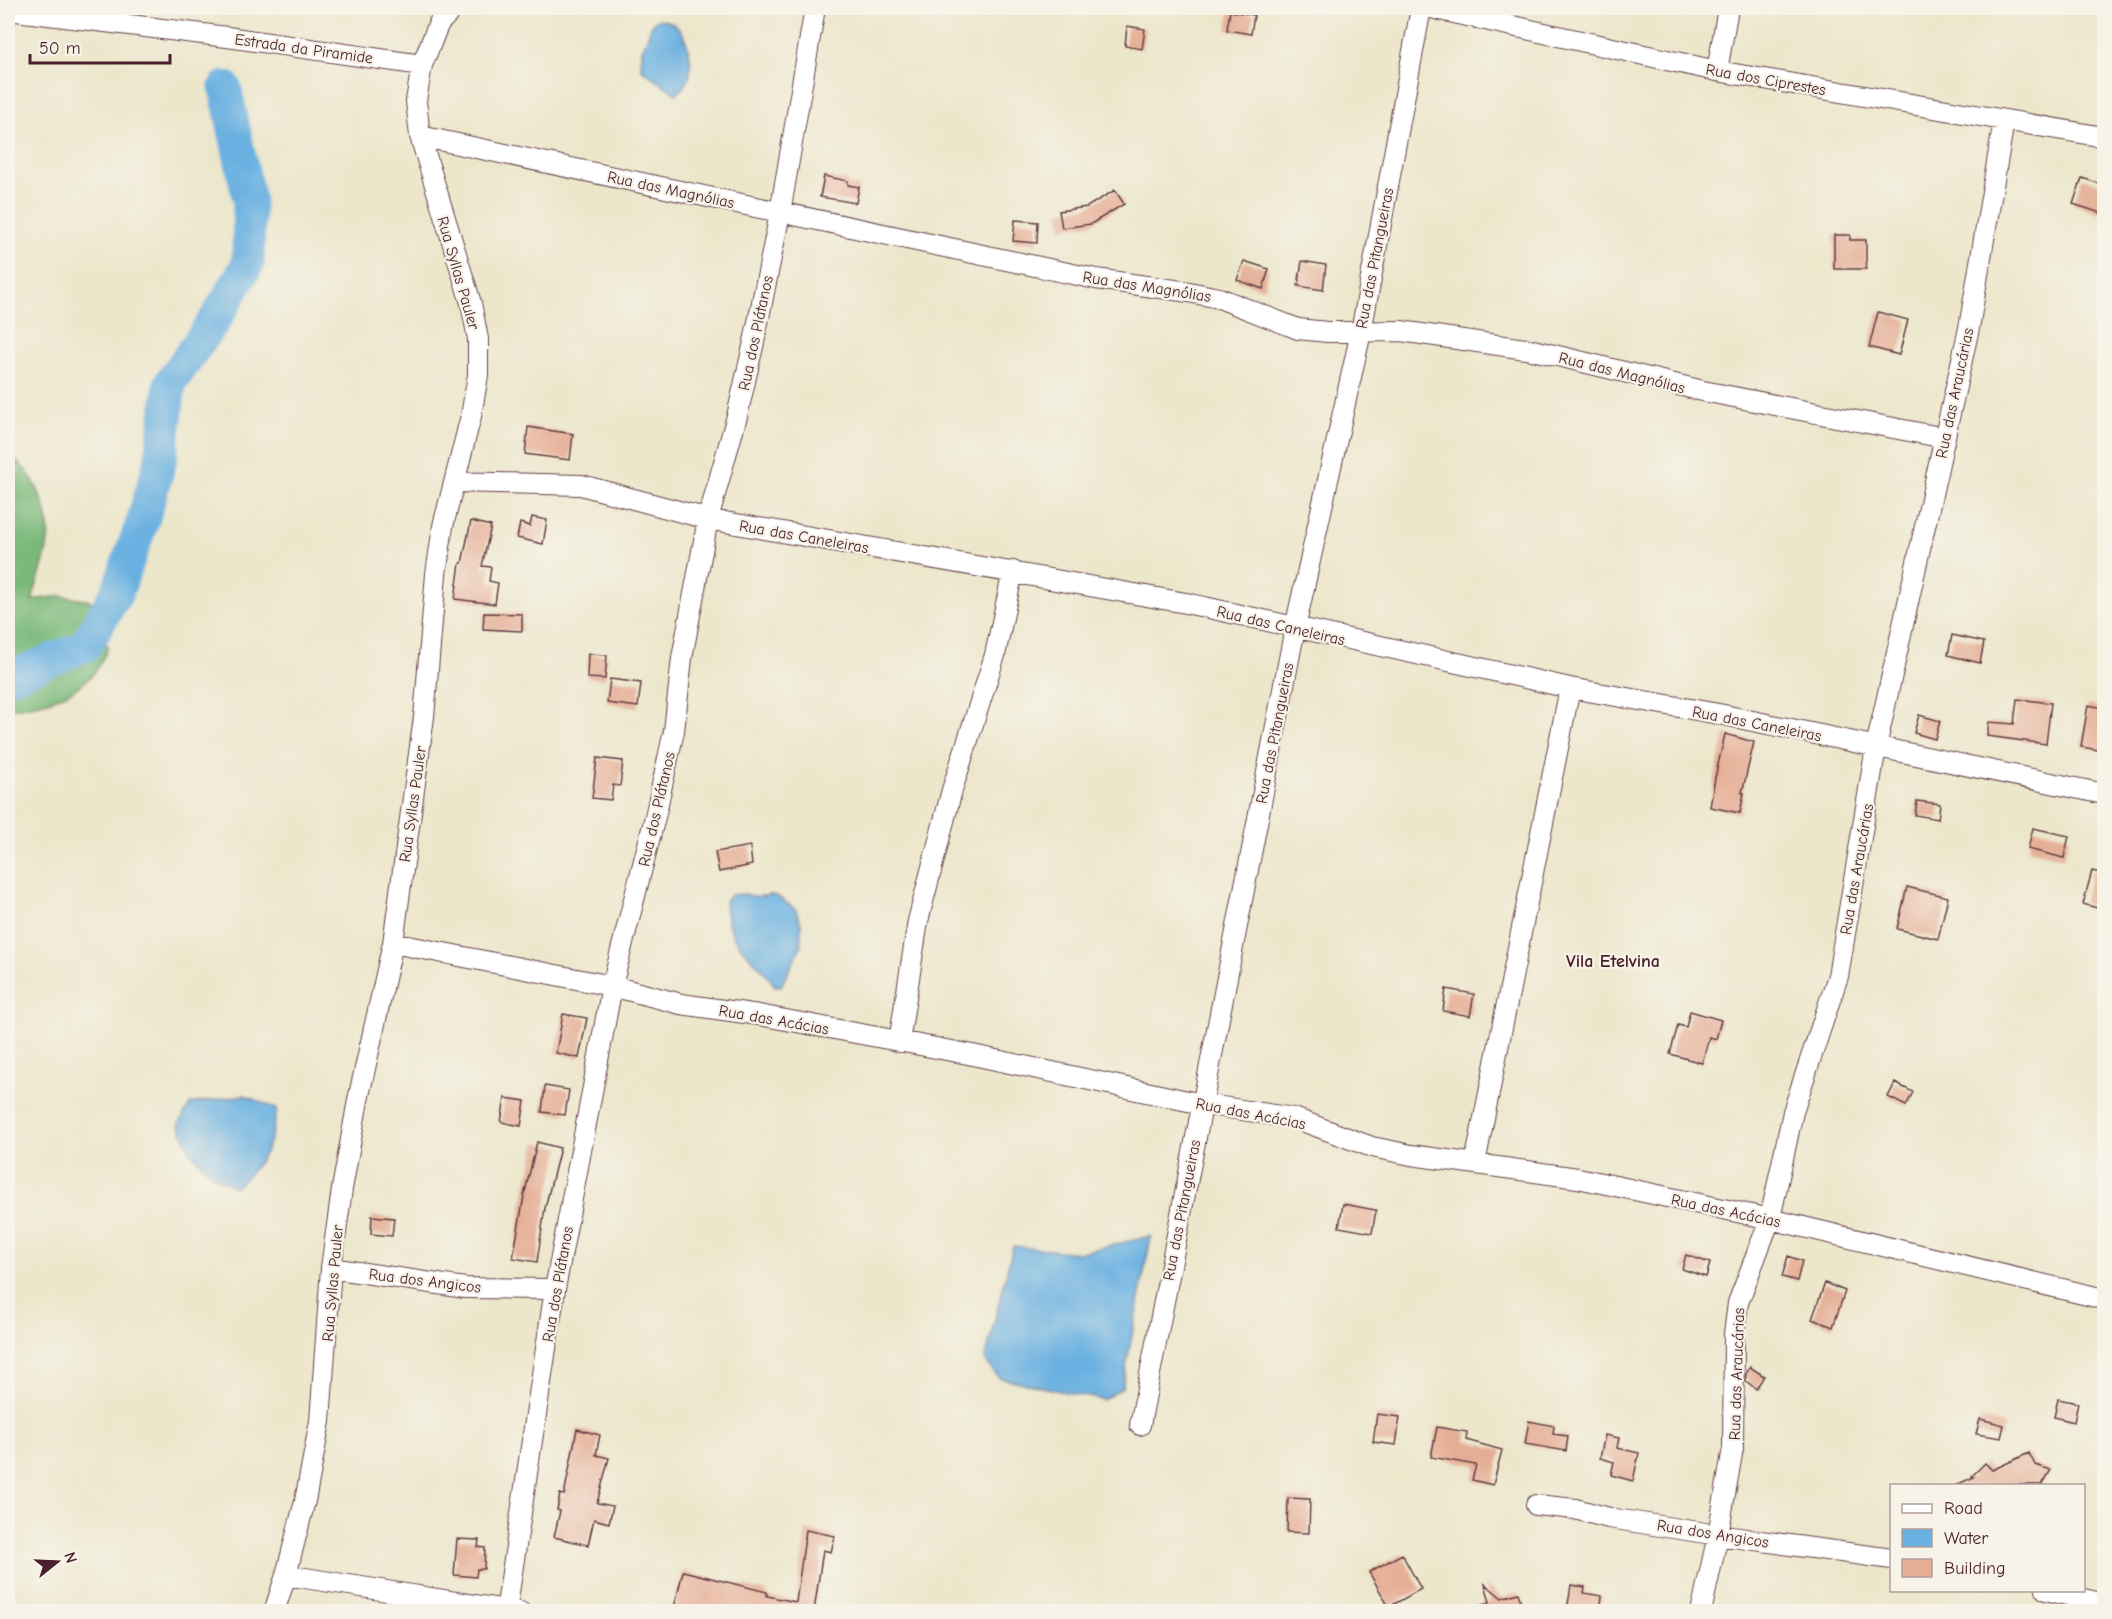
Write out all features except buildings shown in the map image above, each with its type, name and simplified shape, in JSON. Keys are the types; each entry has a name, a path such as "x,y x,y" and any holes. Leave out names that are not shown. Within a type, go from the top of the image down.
{"street":[{"name":"Rua Syllas Pauler","path":"274,1611 305,1501 320,1421 331,1268 342,1189 358,1100 393,943 424,717 436,574 443,526 476,385 478,339 471,303 420,136 416,101 422,65 439,23 454,8"},
{"name":"Rua dos Plátanos","path":"511,1611 555,1289 612,986 655,818 674,731 682,658 708,519 737,416 754,342 780,213 815,8"},
{"name":"Rua das Pitangueiras","path":"1140,1425 1295,628 1360,332 1420,8"},
{"name":"Rua dos Ciprestes","path":"1431,8 1716,71 2104,137"},
{"path":"1716,71 1728,8"},
{"name":"Estrada da Piramide","path":"8,10 227,37 422,65"},
{"name":"Rua das Araucárias","path":"1701,1611 1718,1535 1733,1448 1734,1334 1738,1303 1770,1219 1793,1112 1838,976 1876,747 1969,328 2004,121"},
{"name":"Rua das Magnólias","path":"420,136 1096,279 1219,298 1298,329 1327,332 1401,331 1533,350 1703,391 1945,438"},
{"name":"Rua das Caneleiras","path":"455,482 581,485 708,519 1186,603 1570,688 1719,714 2104,794"},
{"path":"899,1041 918,921 952,790 995,655 1013,571"},
{"path":"1474,1163 1570,688"},
{"name":"Rua das Acácias","path":"393,943 612,986 681,1004 759,1015 899,1041 1202,1104 1294,1118 1371,1147 1411,1155 1578,1178 1770,1219 2104,1299"},
{"name":"Rua dos Angicos","path":"331,1268 465,1288 555,1289"},
{"name":"Rua dos Angicos","path":"1536,1505 1575,1509 1609,1518 1718,1535 1890,1559"},
{"path":"286,1575 511,1611"},
{"path":"2054,1592 2104,1604"}],"green space":[{"path":"8,455 25,470 33,481 47,517 47,548 32,600 62,596 91,601 108,648 94,673 73,690 53,699 9,709 8,709"}],"water":[{"path":"659,19 673,23 678,28 689,52 689,77 676,94 641,69 642,51 653,22"},
{"path":"745,894 756,897 777,896 796,910 801,924 801,946 781,986 775,986 735,940 730,929 725,901 730,895"},
{"path":"244,1095 277,1109 265,1153 253,1170 235,1187 212,1175 190,1152 179,1124 190,1104"},
{"path":"1151,1236 1122,1388 1103,1400 999,1378 985,1360 1013,1246 1078,1253"}],"waterway":[{"path":"8,678 85,646 117,592 143,520 161,459 170,383 216,318 248,264 249,200 225,87"}],"district":[{"name":"Vila Etelvina","path":"1613,961"}]}
